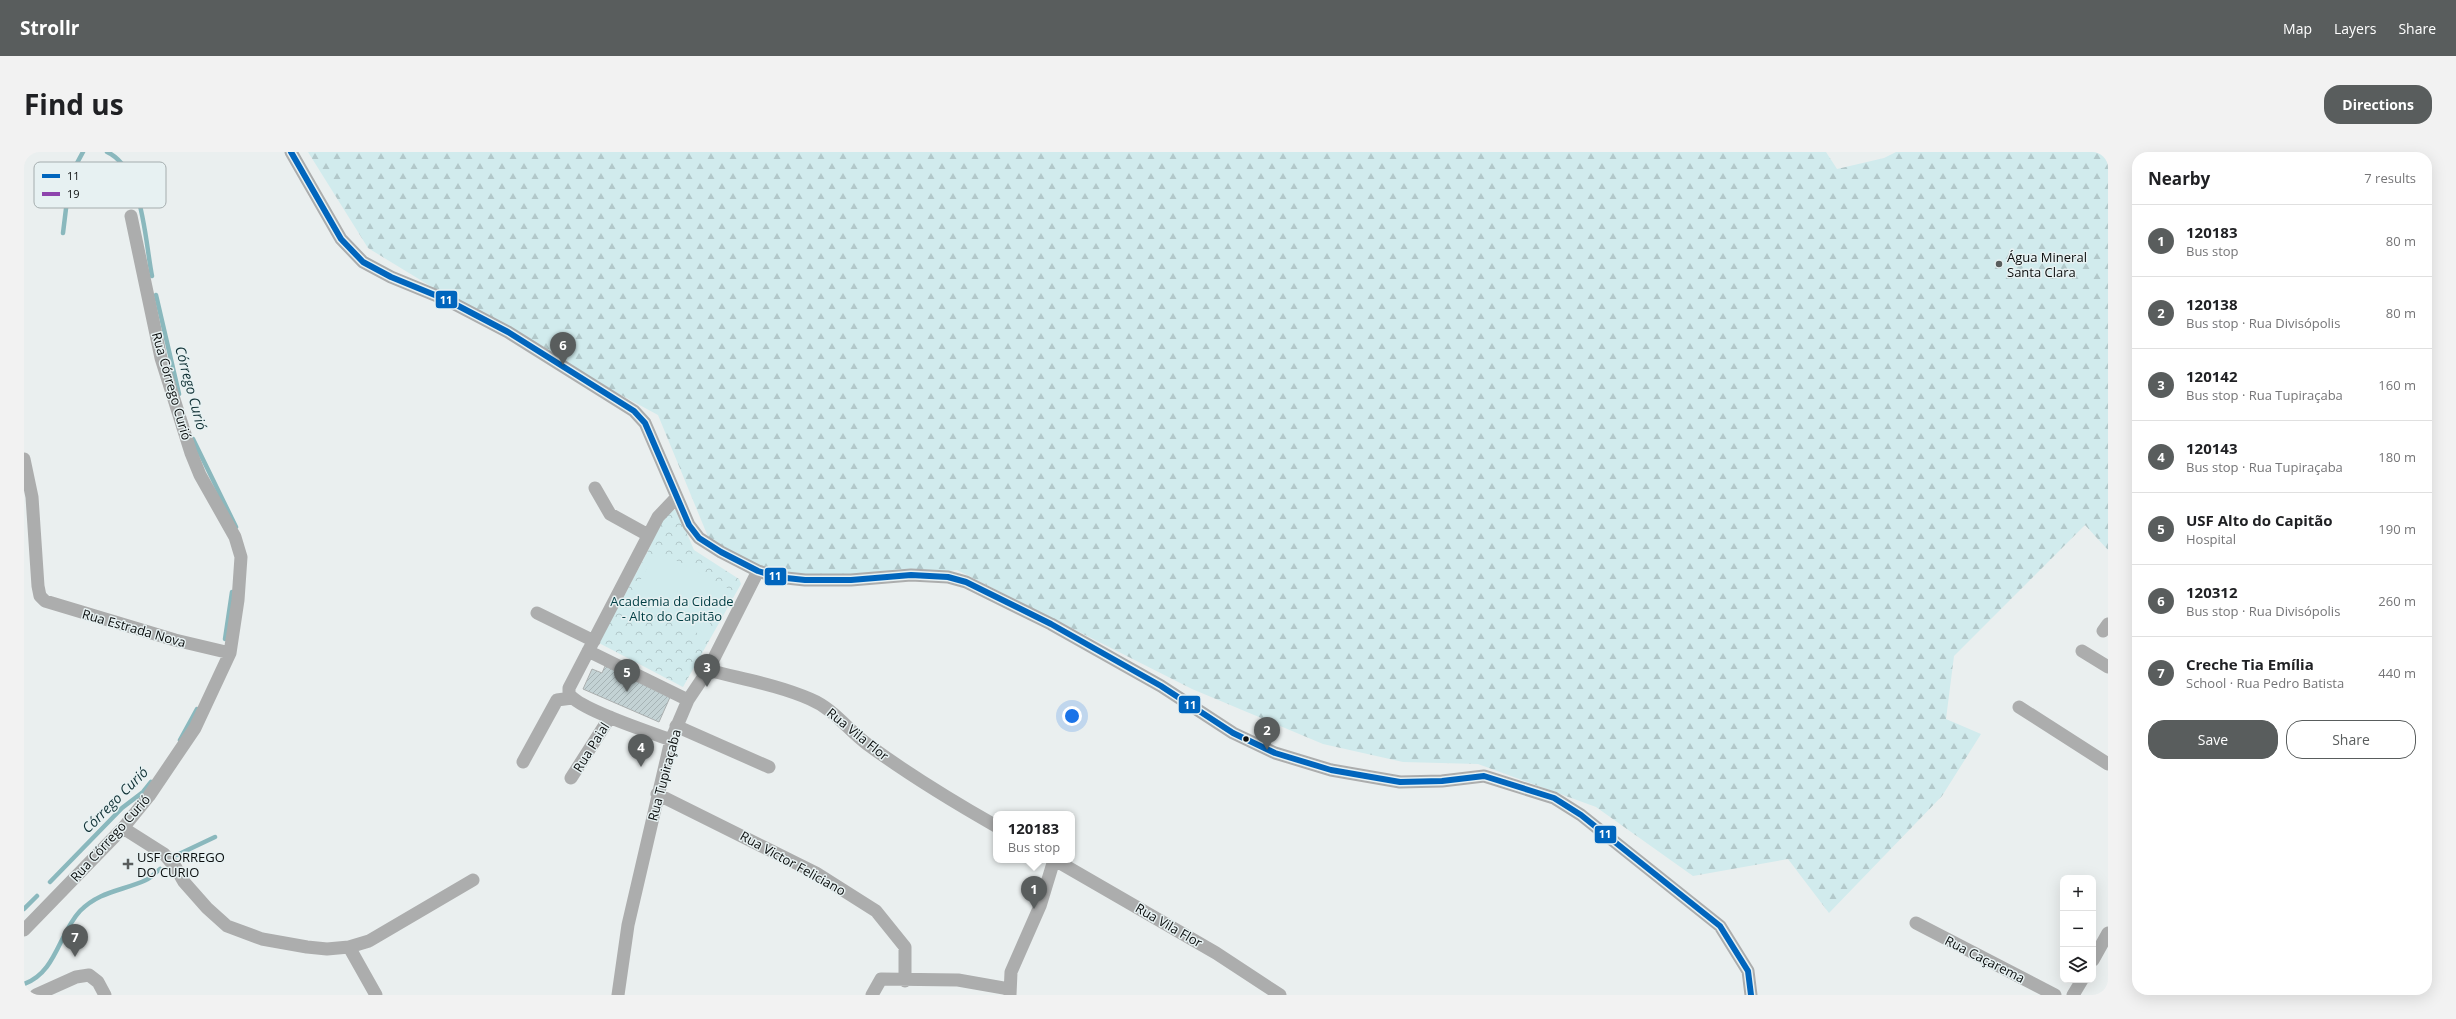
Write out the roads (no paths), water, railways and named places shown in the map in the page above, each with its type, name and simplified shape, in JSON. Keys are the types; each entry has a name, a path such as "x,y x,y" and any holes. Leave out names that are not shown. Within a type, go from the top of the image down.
{"street":[{"path":"291,152 341,239 363,262 391,277 447,300 508,332 634,411 645,423 676,498 699,538 758,571 777,577 805,580 852,580 911,575 948,577 966,582 1051,624 1161,686 1233,733 1275,753 1331,770 1400,782 1442,781 1484,776 1554,798 1581,815 1720,926 1748,971 1751,995"},
{"name":"Rua Córrego Curió","path":"24,930 123,828 149,796 195,728 230,653 238,600 241,557 235,537 200,474 191,453 161,358 131,216"},
{"name":"Rua Estrada Nova","path":"24,459 32,497 40,596 45,601 68,609 230,653"},
{"path":"595,488 610,514 648,536"},
{"path":"523,762 557,700 570,693 591,646 658,517 676,498"},
{"name":"Rua Tupiraçaba","path":"618,995 628,924 657,794 671,740 688,700 708,670 758,571"},
{"path":"537,612 591,646 688,700"},
{"path":"2082,651 2108,667"},
{"name":"Rua Vila Flor","path":"708,670 754,681 811,699 832,712 860,738 887,758 993,824"},
{"path":"570,693 610,717 671,740"},
{"path":"2019,707 2108,764"},
{"name":"Rua Paial","path":"571,778 610,717"},
{"path":"676,726 769,767"},
{"name":"Rua Victor Feliciano","path":"657,794 816,873 876,911 905,948 905,981"},
{"path":"123,828 164,854 176,868 184,882 227,926 262,939 307,948 327,949 349,947 369,941 474,880"},
{"path":"872,995 881,980 905,981 944,979 1009,992 1015,960 1040,906 1054,863"},
{"name":"Rua Vila Flor","path":"1060,863 1216,953 1280,995"},
{"name":"Rua Caçarema","path":"1916,923 2055,995"},
{"path":"2096,955 2108,934"},
{"path":"349,947 376,995"},
{"path":"36,995 76,977 88,975 98,982 105,995"},
{"path":"2073,995 2080,983"}],"waterway":[{"name":"Córrego Curió","path":"78,162 83,152"},
{"name":"Córrego Curió","path":"107,152 120,162"},
{"name":"Córrego Curió","path":"63,233 66,208"},
{"name":"Córrego Curió","path":"140,208 152,276"},
{"name":"Córrego Curió","path":"156,295 179,394"},
{"name":"Córrego Curió","path":"193,439 236,527"},
{"path":"225,639 232,592"},
{"name":"Córrego Curió","path":"180,740 197,709"},
{"name":"Córrego Curió","path":"50,882 122,808 143,792 151,782"},
{"path":"177,855 215,837"},
{"path":"24,984 35,979 43,971 56,952 73,920 88,904 103,895 146,880 160,869"},
{"name":"Córrego Curió","path":"24,909 37,896"}],"place":[{"name":"Água Mineral Santa Clara","path":"1999,264"},
{"name":"120312","path":"563,365"},
{"name":"120142","path":"707,687"},
{"name":"USF Alto do Capitão","path":"627,692"},
{"name":"120138","path":"1267,750"},
{"name":"120143","path":"641,767"},
{"name":"USF CORREGO DO CURIO","path":"128,864"},
{"name":"120183","path":"1034,909"},
{"name":"Creche Tia Emília","path":"75,957"}],"park label":[{"name":"Academia da Cidade - Alto do Capitão","path":"672,608"}]}
